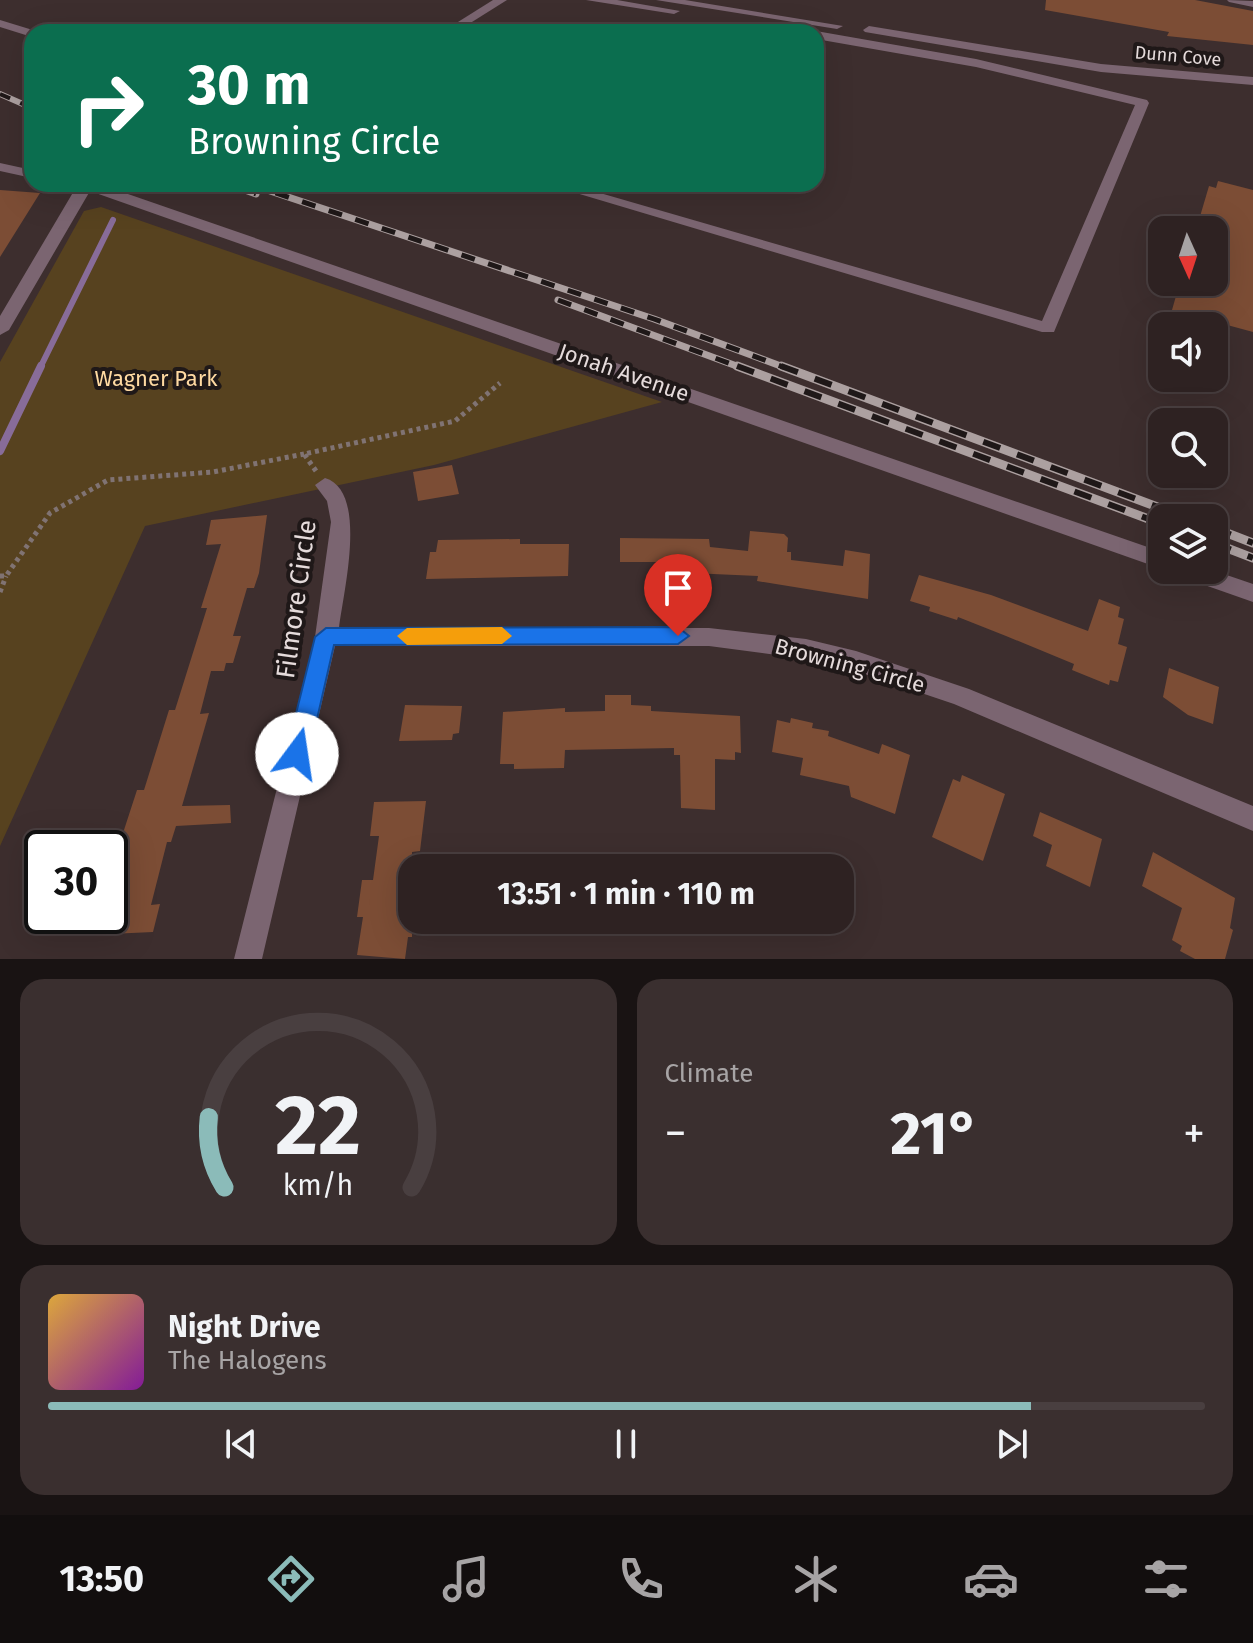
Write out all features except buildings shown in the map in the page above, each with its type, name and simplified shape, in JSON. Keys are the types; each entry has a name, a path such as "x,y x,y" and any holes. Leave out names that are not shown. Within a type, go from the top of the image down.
{"street":[{"path":"461,24 501,0"},
{"path":"592,0 749,24"},
{"name":"Dunn Cove","path":"662,0 817,24"},
{"path":"1233,0 1253,4"},
{"path":"0,23 24,30"},
{"name":"Dunn Cove","path":"824,25 1101,68 1253,81"},
{"path":"580,192 1048,328 1142,103 976,63 824,36"},
{"path":"0,167 24,172"},
{"path":"0,330 81,192"},
{"name":"Jonah Avenue","path":"109,192 1148,556"},
{"name":"Filmore Circle","path":"248,959 326,637 341,522 337,499 325,485"},
{"path":"1227,584 1253,593"},
{"name":"Browning Circle","path":"326,637 648,635 709,637 806,649 870,665 961,696 1253,819"}],"path":[{"path":"0,592 3,576 50,513 108,480 213,472 455,421 500,383"},
{"path":"304,454 325,485"}],"green space":[{"name":"Wagner Park","path":"101,207 662,402 434,465 145,526 0,846 0,362 84,211"}],"waterway":[{"path":"40,368 113,220"},
{"path":"0,451 41,366"}],"railway":[{"path":"0,94 24,104"},
{"path":"250,192 256,194"},
{"path":"273,192 654,319 786,368"},
{"path":"558,300 742,368"},
{"path":"737,366 1148,519"},
{"path":"781,366 1150,504"},
{"path":"1228,533 1253,543"},
{"path":"1228,548 1253,558"}],"slow traffic":[{"path":"407,636 502,636"}],"route":[{"path":"297,754 326,637 678,636"}]}
